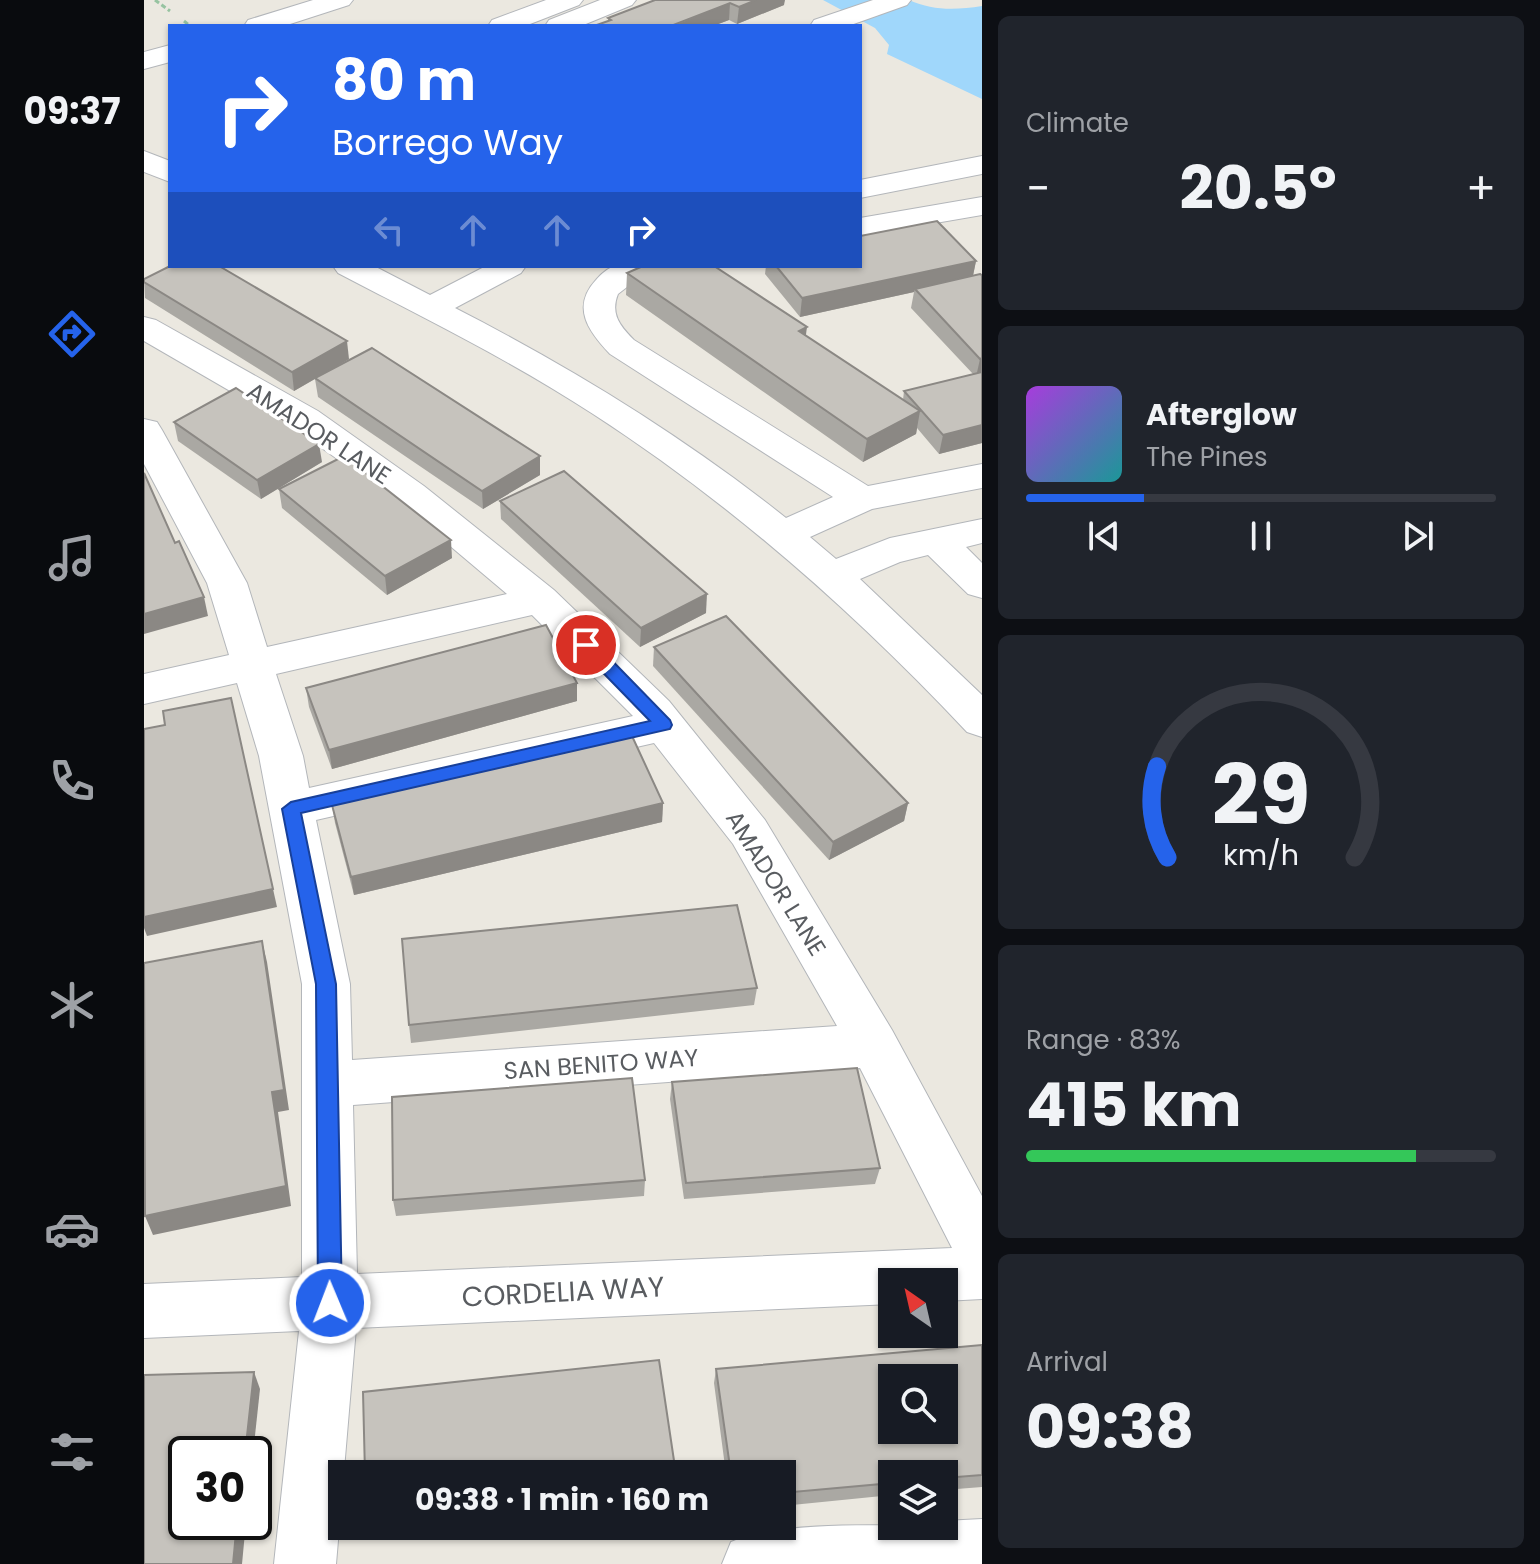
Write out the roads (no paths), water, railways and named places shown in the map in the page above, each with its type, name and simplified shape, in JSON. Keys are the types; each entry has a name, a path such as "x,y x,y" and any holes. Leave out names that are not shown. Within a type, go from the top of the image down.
{"street":[{"path":"257,0 282,18"},
{"path":"263,24 340,0"},
{"path":"506,24 570,0"},
{"path":"563,24 623,0"},
{"path":"828,24 898,0"},
{"path":"144,61 168,54"},
{"path":"862,189 982,165"},
{"path":"862,227 977,214"},
{"path":"353,268 519,355 606,407 693,467 782,535 873,613 982,721"},
{"path":"430,308 506,268"},
{"path":"633,268 606,286 598,301 598,317 606,333 622,347 862,499"},
{"name":"AMADOR LANE","path":"144,327 305,419 411,494 540,600 664,725 749,832 874,1045 982,1250"},
{"path":"144,430 227,583 281,756 326,984 330,1303 305,1564"},
{"path":"782,535 862,499 968,479 982,521"},
{"path":"830,576 890,551 982,531"},
{"path":"936,541 982,585"},
{"path":"144,689 540,600"},
{"path":"291,809 664,725"},
{"name":"SAN BENITO WAY","path":"328,1084 874,1045"},
{"name":"CORDELIA WAY","path":"144,1311 982,1273"},
{"path":"753,1564 982,1550"}],"water":[{"path":"823,0 909,0 945,9 982,6 982,99 887,54 889,45 875,28"}]}
